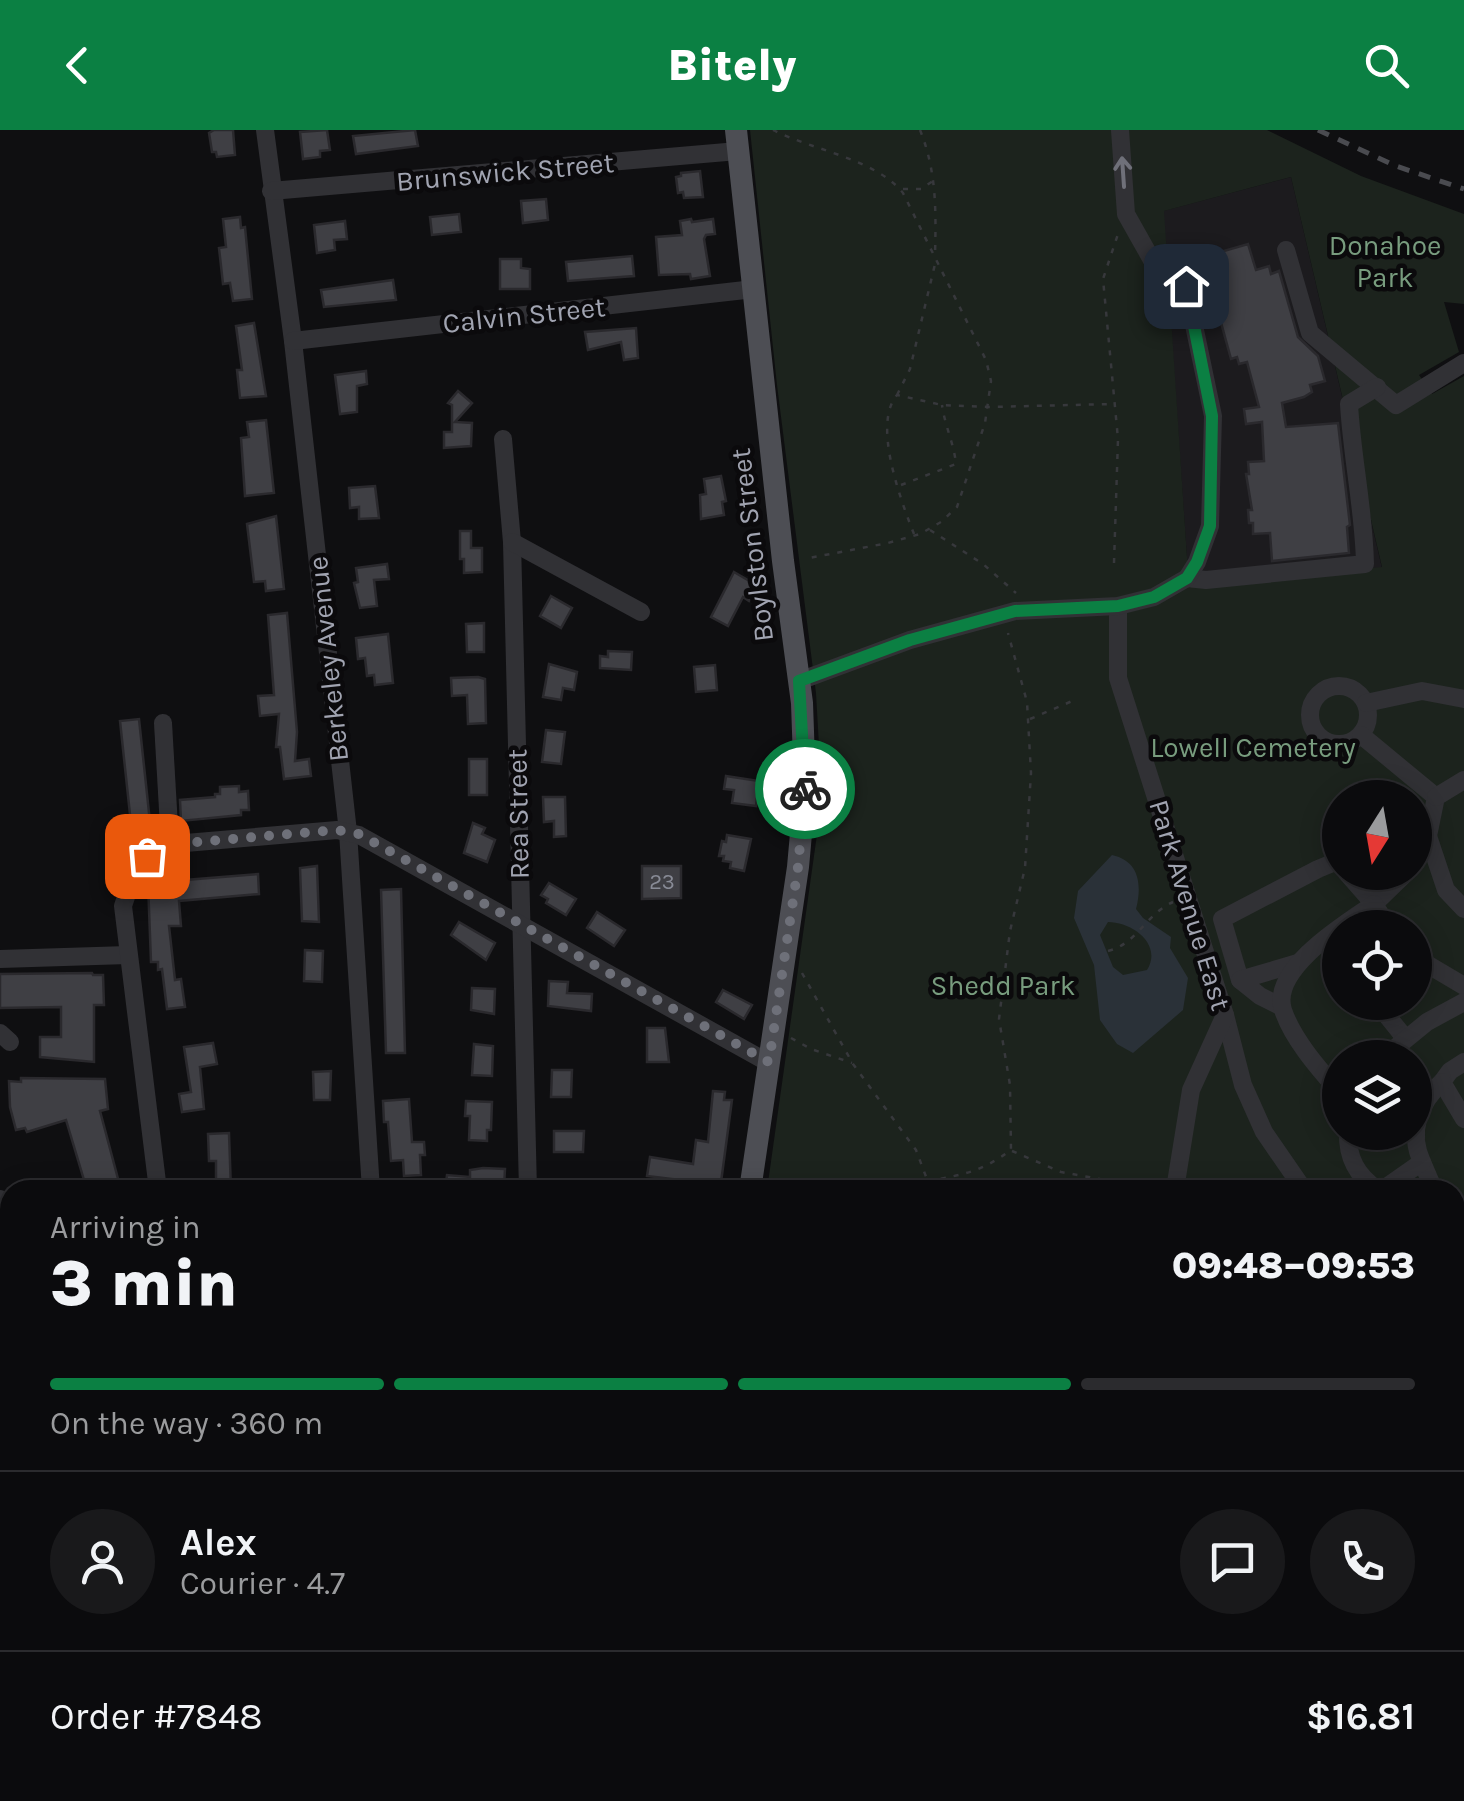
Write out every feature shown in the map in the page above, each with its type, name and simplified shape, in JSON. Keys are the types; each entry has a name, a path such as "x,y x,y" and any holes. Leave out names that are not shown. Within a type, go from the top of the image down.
{"main road":[{"name":"Boylston Street","path":"738,136 782,561 799,681 805,789 798,867 751,1180"}],"street":[{"name":"Berkeley Avenue","path":"265,130 293,341 348,832 370,1180"},
{"path":"799,681 910,640 1015,611 1118,606 1154,597 1187,578 1197,562 1210,526 1212,416 1186,286 1153,262 1126,214 1120,130"},
{"name":"Brunswick Street","path":"271,191 738,136"},
{"path":"1286,250 1310,333 1396,405 1464,363"},
{"name":"Calvin Street","path":"293,341 754,289"},
{"path":"1187,578 1206,580 1365,564 1364,523 1351,447 1349,404 1377,387"},
{"name":"Rea Street","path":"503,438 512,542 528,1180"},
{"path":"512,542 641,612"},
{"name":"Park Avenue East","path":"1118,606 1118,678 1252,1110 1298,1180"},
{"path":"1338,686 1357,692 1366,703 1362,735 1344,744 1330,745 1319,737 1312,726 1318,693 1338,686"},
{"path":"1366,703 1422,692 1464,698"},
{"path":"163,723 170,844"},
{"path":"1362,735 1436,797"},
{"path":"1432,816 1436,797 1464,780"},
{"path":"157,1180 123,906 130,878 147,856 162,845 337,830 359,834 769,1062"},
{"path":"1432,848 1446,890 1464,909"},
{"path":"1282,1007 1240,980 1222,919 1322,867"},
{"path":"1362,890 1378,910"},
{"path":"1366,910 1388,890"},
{"path":"1322,943 1298,964 1284,988 1282,1007 1300,1042 1322,1070"},
{"path":"0,959 128,955"},
{"path":"1240,980 1298,964"},
{"path":"1432,968 1464,986"},
{"path":"1404,1040 1464,1002"},
{"path":"1177,1180 1192,1090 1225,1016"},
{"path":"1391,1020 1406,1038"},
{"path":"1430,1180 1416,1136 1418,1116 1426,1097 1464,1062"},
{"path":"1442,1082 1464,1119"},
{"path":"1348,1150 1354,1165 1370,1180"},
{"path":"1395,1180 1422,1162"}],"path":[{"path":"773,130 893,180 986,360 991,381 988,407 958,507 914,536 782,561"},
{"path":"914,536 886,413 910,369 935,260 934,180 920,130"},
{"path":"900,189 913,191 934,180"},
{"path":"1114,563 1118,439 1103,279 1126,214"},
{"path":"896,395 942,405 988,407 1115,404"},
{"path":"900,486 956,464 942,405"},
{"path":"929,529 983,564 1038,610"},
{"path":"1005,622 1029,720 1031,792 1026,868 1010,931 999,1019 1010,1085 1011,1150"},
{"path":"1029,720 1076,699"},
{"path":"1108,952 1121,948 1163,906 1174,902"},
{"path":"796,963 854,1064 916,1150 928,1180"},
{"path":"787,1036 811,1050 854,1064"},
{"path":"933,1180 988,1168 1011,1150"},
{"path":"1011,1150 1062,1172 1105,1180"}],"shaded area":[{"path":"1291,177 1382,568 1189,588 1163,211"},
{"path":"1112,855 1128,863 1137,876 1136,909 1171,937 1170,948 1188,978 1183,1010 1133,1053 1117,1044 1100,1020 1094,965 1074,918 1078,891","holes":["1108,922 1135,930 1148,943 1151,960 1147,970 1123,975 1113,967 1100,935"]}],"green space":[{"name":"Shedd Park","path":"750,130 1267,130 1361,176 1464,214 1464,304 1444,302 1459,352 1419,375 1432,394 1464,376 1464,1180 768,1180 822,799 816,693","holes":["1291,177 1382,567 1189,587 1164,211"]}],"building":[{"path":"233,130 235,155 217,157 212,152 209,133"},
{"path":"327,130 330,150 320,151 320,157 303,159 300,132"},
{"path":"415,130 418,146 356,154 353,136"},
{"path":"700,171 703,197 684,198 683,192 678,193 676,177"},
{"path":"546,199 548,220 523,223 521,201"},
{"path":"459,214 461,232 432,235 430,217"},
{"path":"240,217 241,228 245,227 252,299 233,301 230,283 223,284 219,248 226,247 223,219"},
{"path":"713,219 715,234 704,239 710,276 691,279 690,274 659,275 656,237 682,235 680,221"},
{"path":"345,221 347,239 334,240 335,250 317,253 314,225"},
{"path":"1248,244 1256,270 1269,266 1271,274 1279,271 1298,337 1318,356 1325,381 1310,385 1312,392 1304,397 1282,403 1286,427 1338,423 1350,525 1349,553 1272,561 1270,533 1253,534 1253,523 1249,523 1248,510 1252,510 1246,474 1248,462 1264,461 1262,422 1246,424 1244,409 1259,407 1247,362 1239,364 1237,357 1231,359 1203,257"},
{"path":"632,256 634,276 568,281 566,262"},
{"path":"500,259 521,259 521,268 530,269 530,289 500,289"},
{"path":"393,280 396,300 324,307 321,290"},
{"path":"254,323 266,396 240,398 237,370 242,370 236,326"},
{"path":"636,328 638,358 624,360 621,342 588,350 585,332"},
{"path":"366,371 367,384 357,386 357,412 340,414 335,375"},
{"path":"458,391 472,403 455,422 472,423 471,446 444,448 444,432 452,432 452,405 448,403"},
{"path":"266,420 274,493 245,496 241,438 249,437 247,422"},
{"path":"721,476 726,501 722,502 724,515 701,519 700,495 706,494 704,479"},
{"path":"375,486 379,518 359,519 359,507 350,508 349,488"},
{"path":"276,516 284,589 266,591 265,581 254,582 247,524"},
{"path":"460,531 471,531 471,548 482,548 482,572 464,573"},
{"path":"387,564 389,579 374,580 377,606 360,608 354,583 358,582 356,568"},
{"path":"734,572 758,586 749,601 743,597 728,626 711,617"},
{"path":"551,596 572,608 561,628 540,616"},
{"path":"287,613 297,732 295,761 309,759 311,776 284,779 280,747 276,747 279,714 260,716 258,696 274,695 268,615"},
{"path":"484,623 484,652 467,652 466,624"},
{"path":"388,634 393,683 375,685 374,675 367,676 365,658 358,659 356,638"},
{"path":"608,651 632,652 631,670 600,668 600,656 608,657"},
{"path":"549,664 577,672 574,690 563,688 561,700 543,697"},
{"path":"715,665 717,690 696,692 694,667"},
{"path":"451,678 485,679 486,723 468,724 467,695 452,696"},
{"path":"139,719 150,822 131,824 120,721"},
{"path":"546,730 565,732 561,764 542,762"},
{"path":"469,759 487,759 487,795 469,795"},
{"path":"726,776 759,781 756,806 732,803 734,790 724,789"},
{"path":"239,786 239,792 248,791 249,810 241,810 241,815 181,821 180,800 215,797 220,794 220,787"},
{"path":"543,797 565,797 566,836 554,837 554,821 544,822"},
{"path":"473,823 485,828 482,834 495,840 487,862 464,853"},
{"path":"727,835 751,839 744,871 730,868 731,862 719,856"},
{"path":"317,866 319,922 302,921 300,868"},
{"path":"642,866 681,866 681,898 642,899"},
{"path":"258,874 259,894 179,901 181,926 169,926 175,980 181,979 185,1007 167,1009 162,969 158,970 158,962 151,962 148,883"},
{"path":"549,883 576,899 566,915 546,903 548,899 541,895"},
{"path":"401,889 405,1053 386,1053 381,890"},
{"path":"597,912 625,930 614,946 587,928"},
{"path":"459,922 495,943 486,960 451,935"},
{"path":"305,950 323,951 322,982 304,981"},
{"path":"0,974 103,975 104,1005 94,1005 94,1062 40,1057 40,1037 61,1037 61,1007 0,1008"},
{"path":"549,981 568,982 567,993 592,994 591,1011 548,1006"},
{"path":"472,988 495,989 494,1014 471,1010"},
{"path":"723,990 752,1005 744,1019 716,1002"},
{"path":"647,1028 665,1028 669,1062 647,1062"},
{"path":"213,1043 217,1064 200,1067 204,1109 182,1112 179,1094 191,1092 184,1047"},
{"path":"474,1044 493,1046 492,1076 472,1075"},
{"path":"552,1070 572,1070 571,1097 551,1097"},
{"path":"331,1071 330,1100 314,1100 313,1072"},
{"path":"21,1078 105,1079 108,1109 100,1111 118,1180 84,1180 66,1120 27,1132 25,1128 16,1130 9,1081 21,1082"},
{"path":"713,1091 725,1092 724,1100 732,1100 721,1180 647,1176 650,1157 693,1164 696,1140 708,1142"},
{"path":"409,1099 412,1142 424,1142 425,1155 420,1155 421,1175 404,1176 403,1160 391,1161 383,1101"},
{"path":"466,1101 492,1102 487,1141 469,1140"},
{"path":"554,1131 584,1131 583,1152 554,1152"},
{"path":"229,1133 231,1180 216,1180 216,1161 209,1161 208,1134"},
{"path":"505,1169 504,1180 446,1180 447,1175 470,1177 470,1170"}],"railway":[{"path":"1318,130 1396,166 1464,189"}],"way so far":[{"path":"147,856 162,845 337,830 359,834 769,1062 798,867 805,789"}],"route":[{"path":"805,789 799,681 910,640 1015,611 1118,606 1154,597 1187,578 1210,526 1212,416 1186,286"}],"park label":[{"name":"Donahoe Park","path":"1385,261"},
{"name":"Lowell Cemetery","path":"1253,747"}]}
